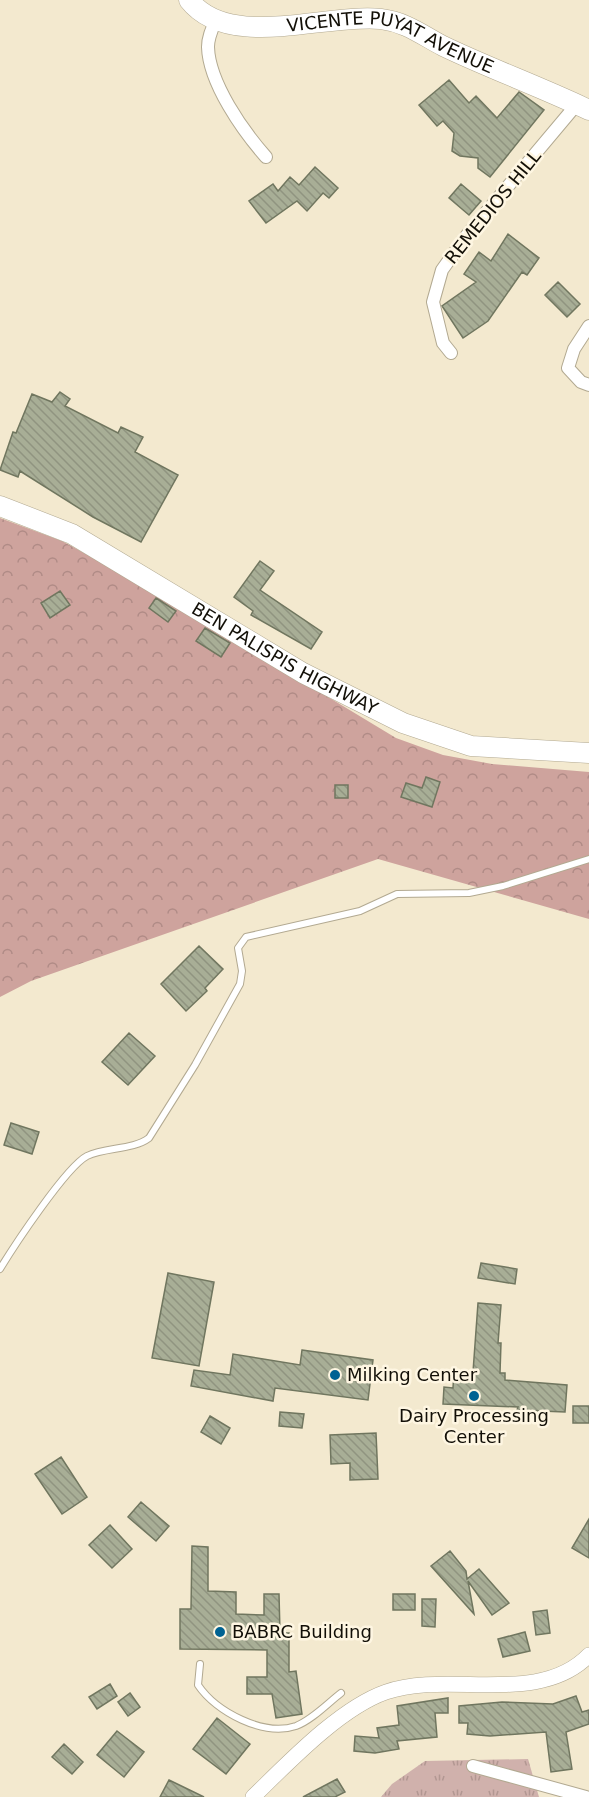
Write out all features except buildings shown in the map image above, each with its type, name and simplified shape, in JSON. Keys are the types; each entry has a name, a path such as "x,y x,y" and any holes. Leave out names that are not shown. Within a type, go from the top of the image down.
{"main road":[{"name":"VICENTE PUYAT AVENUE","path":"189,0 216,20 260,27 339,20 382,19 408,25 443,45 583,107"},
{"name":"BEN PALISPIS HIGHWAY","path":"0,506 72,534 303,673 403,723 471,746 589,753"}],"street":[{"path":"216,20 209,36 210,59 225,97 240,123 266,157"},
{"name":"REMEDIOS HILL","path":"451,352 443,343 433,302 442,270 467,235 583,107"},
{"path":"589,326 574,349 568,368 581,382 589,386"},
{"path":"252,1797 300,1752 350,1711 384,1693 402,1687 430,1684 502,1684 545,1680 573,1668 589,1655"},
{"path":"473,1766 586,1797"}],"lane":[{"path":"0,1269 39,1212 79,1161 91,1155 149,1138 195,1065 240,984 242,971 238,948 246,937 360,910 397,894 469,893 503,886 589,859"},
{"path":"200,1664 198,1685 210,1700 228,1713 269,1728 299,1725 341,1693"}],"green space":[{"path":"0,518 62,541 143,585 396,738 443,755 492,764 589,772 589,919 378,859 31,981 0,997"},
{"path":"528,1759 539,1797 381,1797 392,1784 425,1761"}],"place":[{"name":"Milking Center","path":"335,1375"},
{"name":"Dairy Processing Center","path":"474,1396"},
{"name":"BABRC Building","path":"220,1632"}]}
